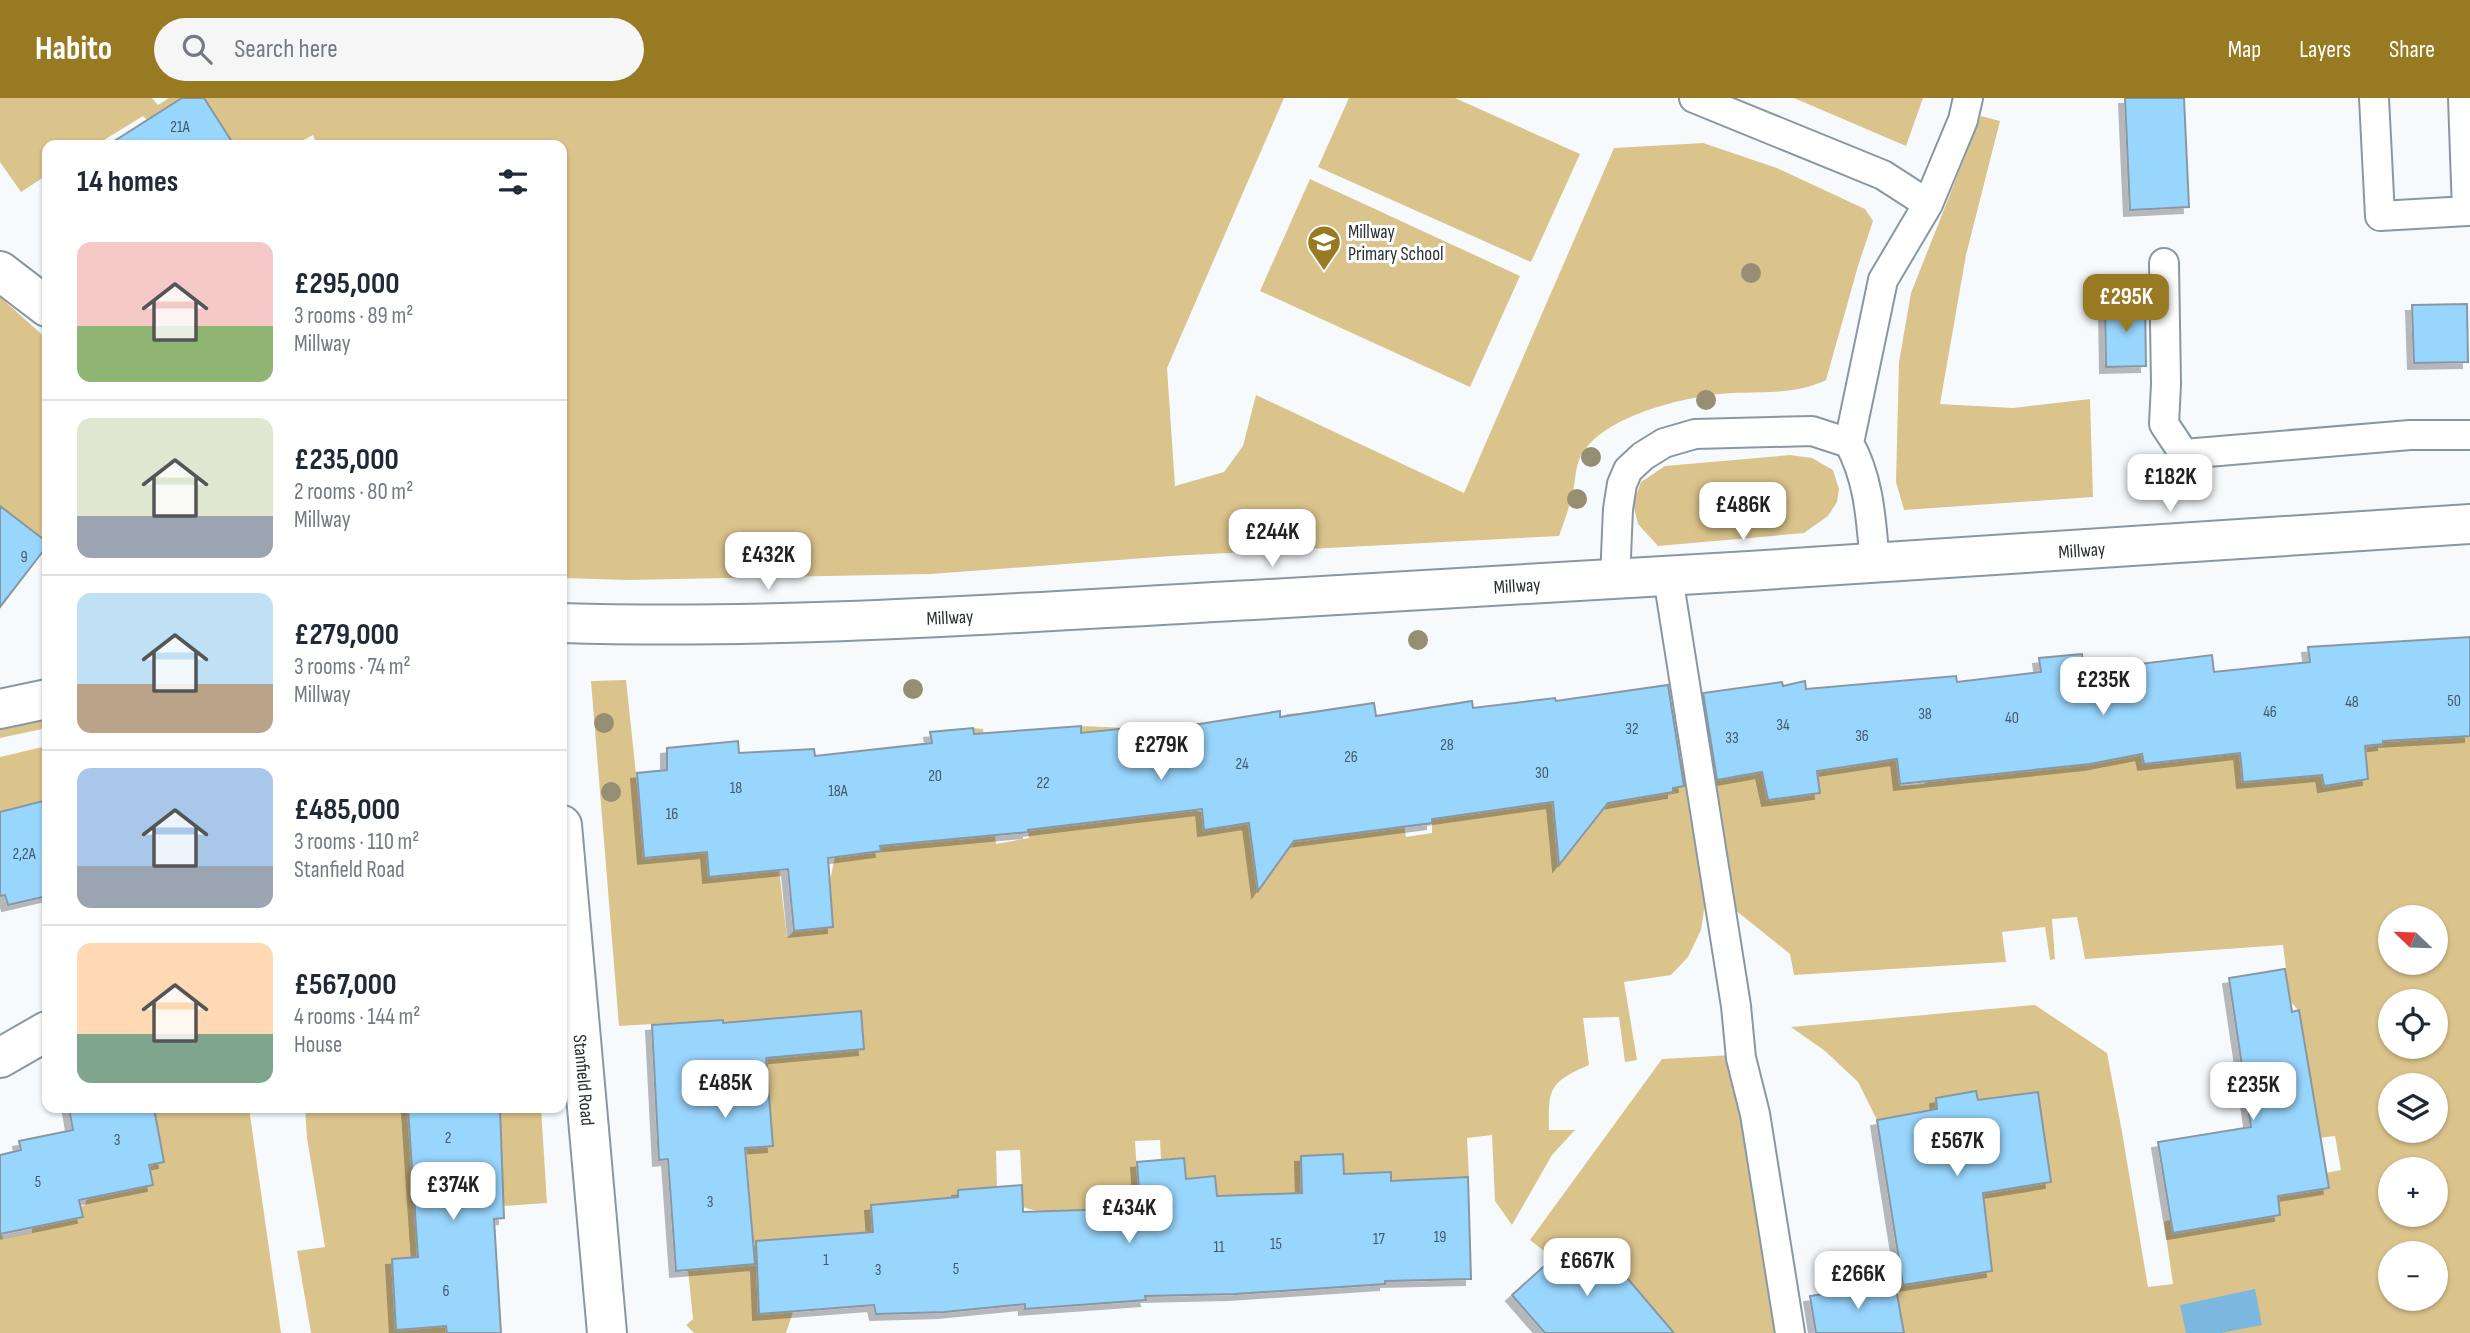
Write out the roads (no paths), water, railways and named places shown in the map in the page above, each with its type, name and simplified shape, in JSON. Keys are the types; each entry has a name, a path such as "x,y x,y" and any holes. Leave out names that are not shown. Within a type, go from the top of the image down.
{"street":[{"path":"0,271 42,303"},
{"name":"Millway","path":"567,623 622,625 855,620 1668,577 2470,524"},
{"path":"0,709 42,700"},
{"name":"Stanfield Road","path":"567,881 607,1333"},
{"path":"0,1058 42,1034"}],"lane":[{"path":"1694,98 1883,175 1928,204"},
{"path":"1875,564 1867,487 1849,443 1883,280 1928,204 1963,120 1968,98"},
{"path":"2374,98 2380,216 2468,215 2463,98"},
{"path":"2164,262 2164,424 2184,454 2410,435 2470,435"},
{"path":"1615,580 1618,509 1622,484 1628,470 1643,456 1664,443 1695,434 1812,431 1849,443"},
{"path":"1668,577 1736,1006 1741,1058 1755,1114 1790,1333"}],"water":[{"path":"2255,1289 2262,1325 2221,1333 2186,1333 2180,1305"}],"place":[{"name":"Millway Primary School","path":"1324,272"}]}
